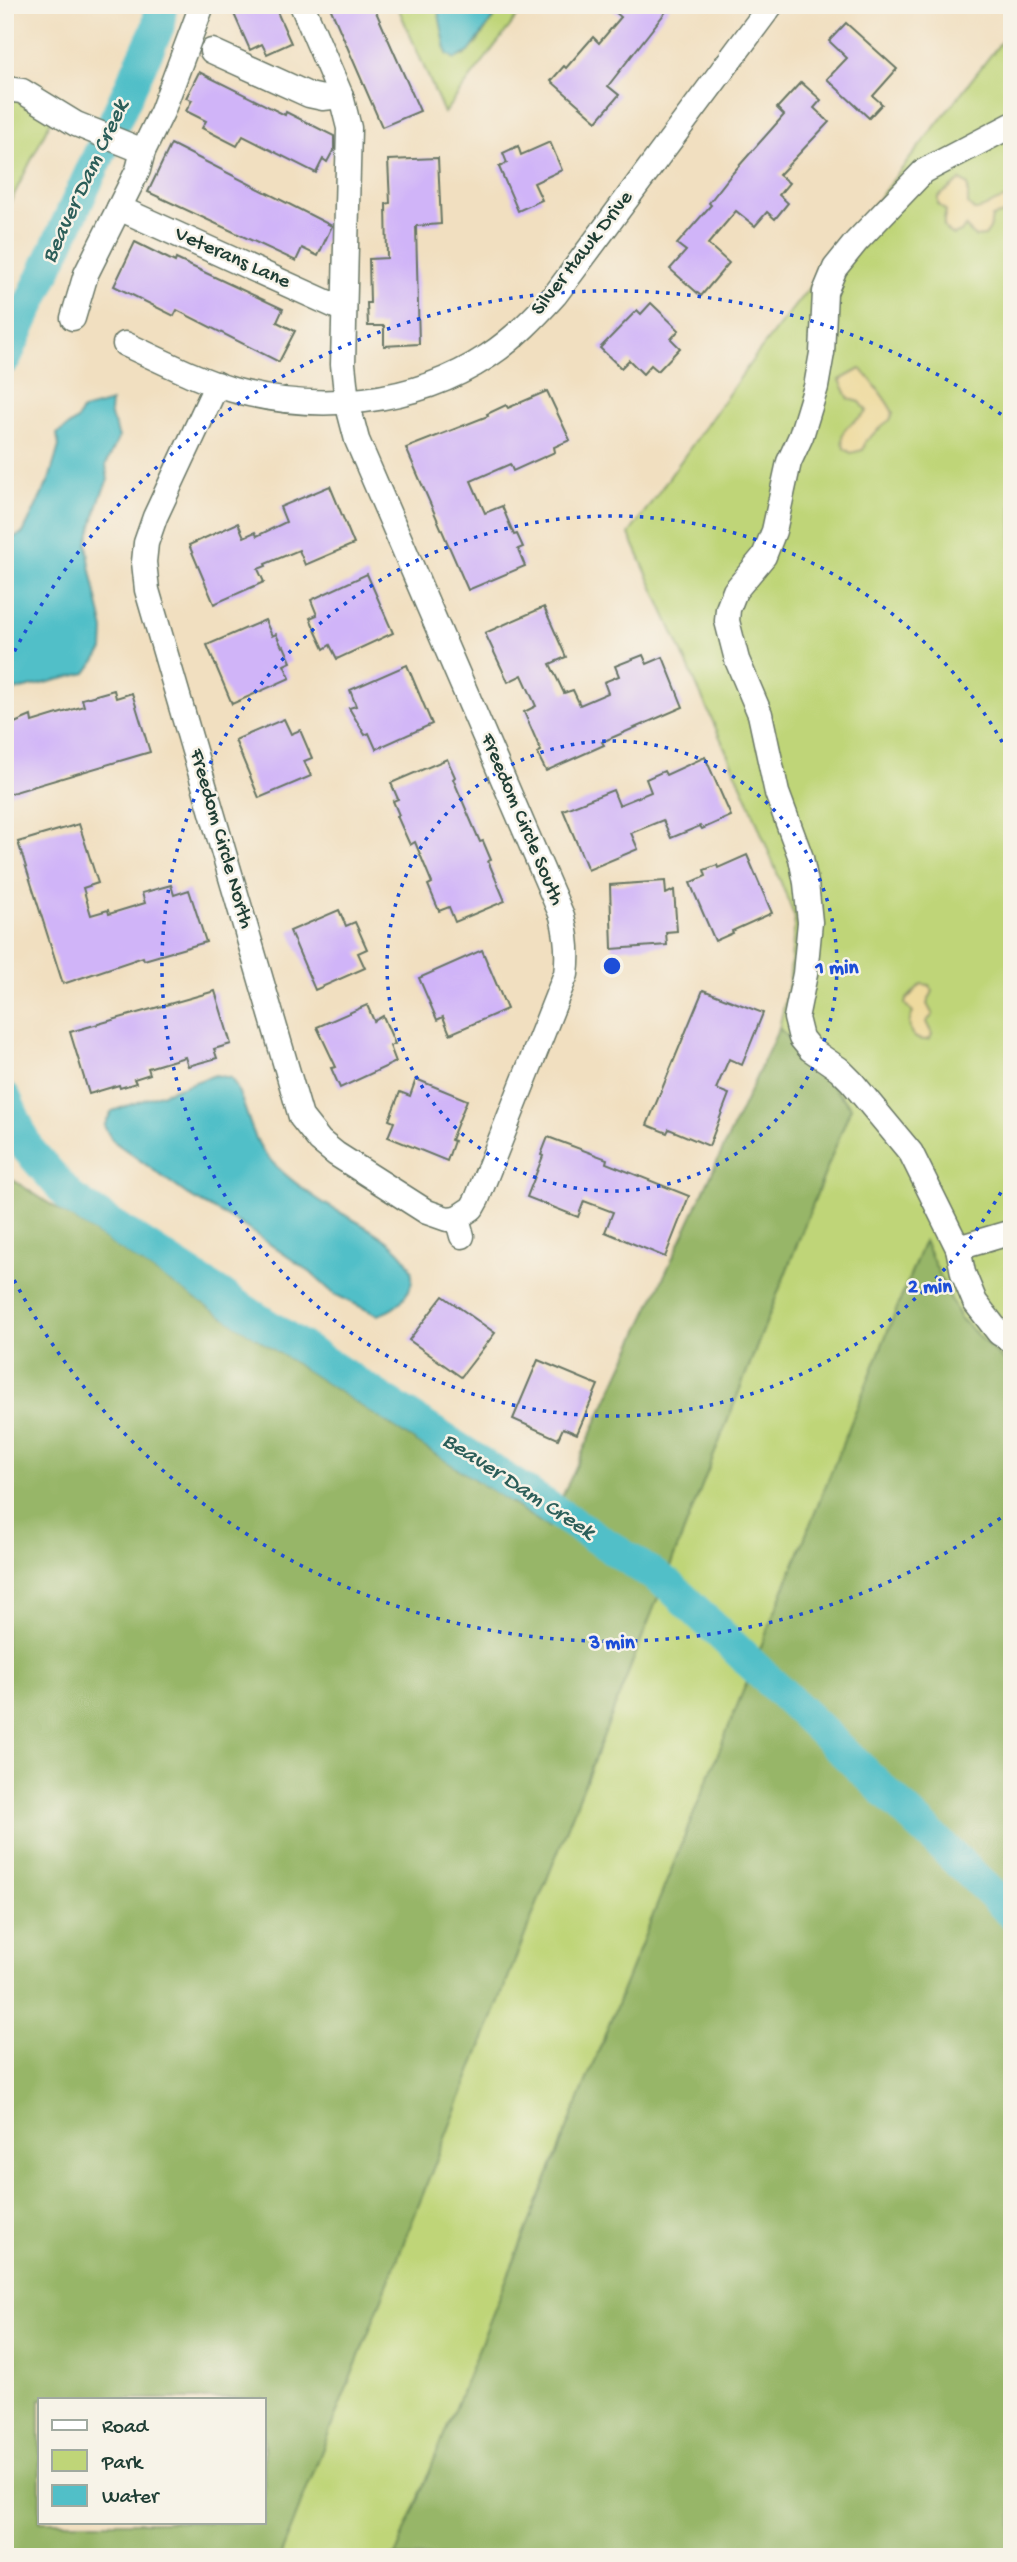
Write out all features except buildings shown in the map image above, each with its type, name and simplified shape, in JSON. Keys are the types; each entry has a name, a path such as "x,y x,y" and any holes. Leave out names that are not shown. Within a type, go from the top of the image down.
{"street":[{"path":"74,318 86,274 138,170 138,149 162,112 202,5"},
{"path":"302,5 341,96 349,128 343,364 347,402"},
{"name":"Silver Hawk Drive","path":"125,344 217,384 295,401 347,402 399,393 449,376 489,355 530,322 566,281 771,5"},
{"path":"212,51 309,95 323,99 341,96"},
{"path":"5,89 29,94 84,128 138,149"},
{"path":"1012,125 924,171 856,242 835,268 825,292 822,353 816,387 801,436 789,462 774,531 764,556 735,591 728,609 727,621 737,660 760,714 777,793 801,858 807,883 810,922 805,974 796,1018 801,1038 810,1049 839,1069 852,1082 911,1153 958,1248 968,1287 981,1313 999,1333 1012,1341"},
{"name":"Veterans Lane","path":"119,208 344,310"},
{"name":"Freedom Circle North","path":"217,384 155,517 146,543 144,577 295,1104 310,1130 337,1154 427,1212 460,1227"},
{"name":"Freedom Circle South","path":"347,402 357,440 557,904 567,936 569,956 566,974 477,1199 460,1227"},
{"path":"958,1248 1012,1232"}],"green space":[{"path":"397,5 435,5 447,54 464,56 475,45 502,5 526,5 444,113"},
{"path":"1012,28 1012,1369 959,1317 924,1242 395,2557 280,2557 851,1107 779,1028 789,984 795,918 748,800 629,534 754,358"},
{"path":"5,74 31,83 60,102 5,213"},
{"path":"779,1028 851,1107 280,2557 5,2557 5,1165 10,1178 548,1527"},
{"path":"924,1241 959,1317 1012,1369 1012,2557 395,2557"}],"sand":[{"path":"961,180 968,185 968,204 974,210 983,209 1002,199 1010,202 1008,213 992,217 990,229 985,236 975,237 965,226 961,232 954,235 945,228 946,211 938,204 938,197"},
{"path":"860,369 878,389 893,413 890,420 866,440 863,450 851,453 844,448 843,434 848,426 867,411 860,402 849,399 840,380"},
{"path":"921,984 929,985 933,991 927,1004 933,1015 926,1022 932,1034 930,1039 923,1040 911,1033 913,1013 905,1004"}],"water":[{"path":"435,5 502,5 469,52 455,59 447,54"},
{"path":"111,402 110,413 119,437 106,465 108,480 87,543 104,630 103,650 86,673 5,693 5,541 23,533 49,480 59,446 57,434 77,420 82,410"},
{"path":"215,1075 231,1078 258,1142 275,1164 296,1184 319,1200 381,1236 407,1261 412,1275 409,1290 396,1306 377,1315 334,1294 310,1272 239,1223 192,1198 112,1140 104,1126 112,1111"}],"waterway":[{"name":"Beaver Dam Creek","path":"5,358 158,27 161,5"},
{"name":"Beaver Dam Creek","path":"5,1098 27,1148 72,1199 669,1585 1012,1913"}]}
